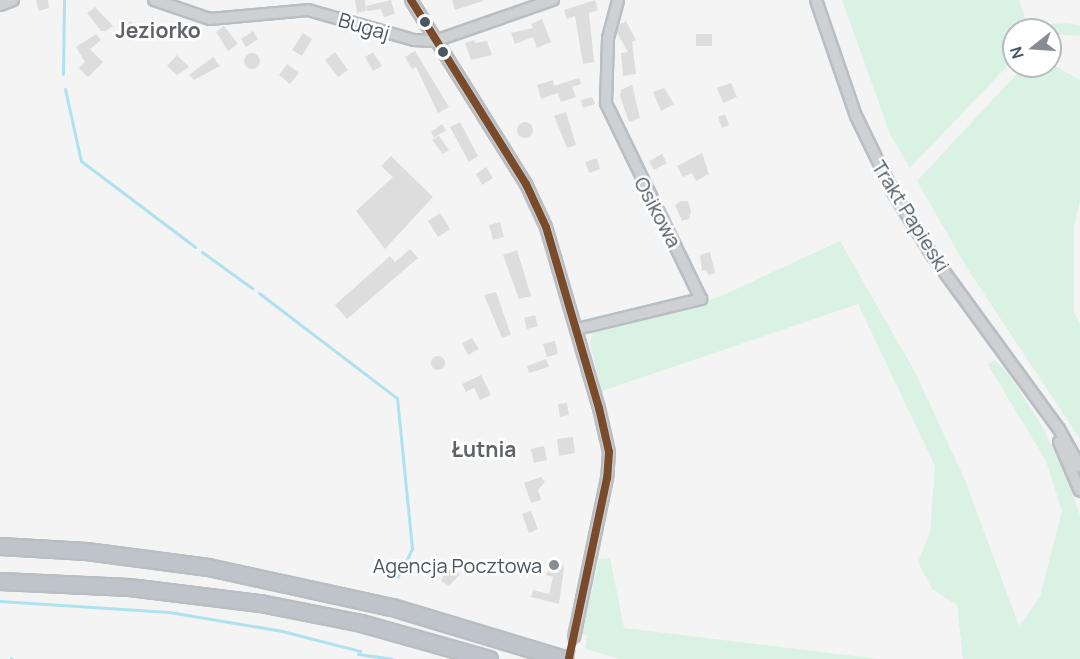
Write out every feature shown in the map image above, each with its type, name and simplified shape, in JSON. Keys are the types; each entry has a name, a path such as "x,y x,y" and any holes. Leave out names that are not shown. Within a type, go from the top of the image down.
{"highway":[{"path":"0,546 86,551 208,567 348,596 564,659"},
{"path":"0,581 129,586 260,603 361,623 489,659"}],"street":[{"path":"0,5 13,0"},
{"name":"Bugaj","path":"154,0 210,19 308,10 409,39 435,41"},
{"path":"411,0 526,184 546,227 577,329 609,452 607,478 574,637"},
{"path":"435,41 553,0"},
{"name":"Osikowa","path":"577,329 701,299 606,103 608,38 618,0"},
{"name":"Trakt Papieski","path":"816,0 856,116 894,194 932,255 1045,411 1080,467"},
{"name":"Trakt Papieski","path":"1045,411 1080,491"}],"green space":[{"path":"842,0 1019,0 1025,18 1002,18 1002,72 910,168 890,134"},
{"path":"1062,23 1080,26 1080,36 1062,34"},
{"path":"1062,70 1080,80 1080,200 1074,226 1074,312 1080,324 1080,439 967,268 917,181 1013,78 1062,78"},
{"path":"840,241 915,372 965,480 1019,626 1040,597 1062,511 1046,461 988,365 995,360 1009,375 1041,424 1068,479 1080,516 1080,659 963,659 957,605 932,589 918,562 930,532 935,466 858,304 602,391 590,344 593,330 719,297"},
{"path":"610,558 624,628 879,659 621,659 585,649 587,636 582,634 599,559"}],"building":[{"path":"36,0 48,0 49,8 39,11"},
{"path":"355,0 365,0 366,11 357,13"},
{"path":"391,0 395,14 384,17 381,9 367,11 366,6"},
{"path":"452,0 483,0 483,1 455,10"},
{"path":"595,0 598,10 589,13 594,62 583,64 575,16 567,19 564,10"},
{"path":"95,7 113,26 106,31 101,31 87,13"},
{"path":"542,19 551,42 537,48 533,37 515,44 511,33 533,28 531,24"},
{"path":"130,21 140,30 130,41 122,30"},
{"path":"626,21 636,40 632,42 636,74 623,76 621,53 628,52 617,33 619,25"},
{"path":"224,26 238,44 228,51 216,32"},
{"path":"253,31 258,39 246,47 241,39"},
{"path":"303,33 312,39 302,56 292,50"},
{"path":"96,34 101,40 90,49 103,62 88,77 79,68 85,62 76,47"},
{"path":"696,34 712,34 712,46 696,46"},
{"path":"474,40 475,43 487,41 492,55 471,60 465,43"},
{"path":"415,51 449,107 438,113 416,67 412,69 405,57"},
{"path":"335,52 348,70 338,77 325,60"},
{"path":"373,52 382,66 373,71 365,57"},
{"path":"252,53 260,61 252,69 244,61"},
{"path":"177,55 189,67 177,75 167,66"},
{"path":"213,57 220,66 194,80 189,75"},
{"path":"287,64 299,73 290,84 279,75"},
{"path":"579,78 581,84 572,87 576,97 561,102 558,93 541,99 537,85 553,80 554,86"},
{"path":"731,83 737,97 723,103 717,88"},
{"path":"632,85 640,118 629,122 620,96 621,90"},
{"path":"664,88 674,104 661,111 653,92"},
{"path":"592,97 595,104 583,108 581,100"},
{"path":"566,112 576,145 567,148 554,116"},
{"path":"725,114 729,125 722,128 718,117"},
{"path":"460,122 478,156 469,162 450,127"},
{"path":"522,122 528,122 533,130 531,136 522,138 517,133 517,127"},
{"path":"442,124 446,130 434,138 431,132"},
{"path":"439,136 449,150 443,154 432,140"},
{"path":"702,153 709,174 696,181 692,173 683,177 677,166"},
{"path":"662,154 667,163 654,170 649,161"},
{"path":"391,156 433,197 385,249 356,211 393,177 381,166"},
{"path":"597,158 600,169 589,173 585,162"},
{"path":"486,167 493,178 482,185 476,174"},
{"path":"681,201 688,201 691,211 689,219 682,221 675,205"},
{"path":"440,213 450,229 438,237 428,221"},
{"path":"500,222 504,237 493,240 489,225"},
{"path":"410,249 418,258 347,319 335,305 390,256 395,262"},
{"path":"517,250 531,296 519,299 503,255"},
{"path":"710,252 715,273 708,275 706,270 702,271 700,255"},
{"path":"496,292 511,335 502,338 484,295"},
{"path":"535,315 538,326 527,329 524,318"},
{"path":"472,338 479,349 468,355 462,343"},
{"path":"555,341 558,354 547,357 543,344"},
{"path":"435,356 441,356 445,363 441,370 435,370 431,366 431,360"},
{"path":"546,359 549,367 529,373 527,366"},
{"path":"481,375 491,395 480,400 474,388 466,392 462,384"},
{"path":"567,403 569,415 560,417 558,404"},
{"path":"573,437 575,453 559,456 557,439"},
{"path":"544,446 547,460 534,463 531,449"},
{"path":"541,477 545,482 538,490 541,500 531,503 524,483"},
{"path":"531,511 538,529 529,533 522,514"},
{"path":"553,560 562,563 564,568 559,604 531,597 533,590 549,594 553,577 546,575"},
{"path":"447,568 460,574 449,586 441,581"}],"waterway":[{"path":"63,74 64,0"},
{"path":"65,89 81,161 195,247"},
{"path":"202,252 252,288"},
{"path":"259,293 397,398 412,549 398,577"},
{"path":"0,601 169,612 282,631 360,651"},
{"path":"358,654 392,659"}],"tunnel":[{"path":"569,659 574,637"}],"transit line":[{"path":"411,0 526,184 546,227 599,408 609,452 607,478 569,659"}],"place":[{"name":"Agencja Pocztowa","path":"554,565"}],"district":[{"name":"Jeziorko","path":"158,30"},
{"name":"Łutnia","path":"484,449"}]}
